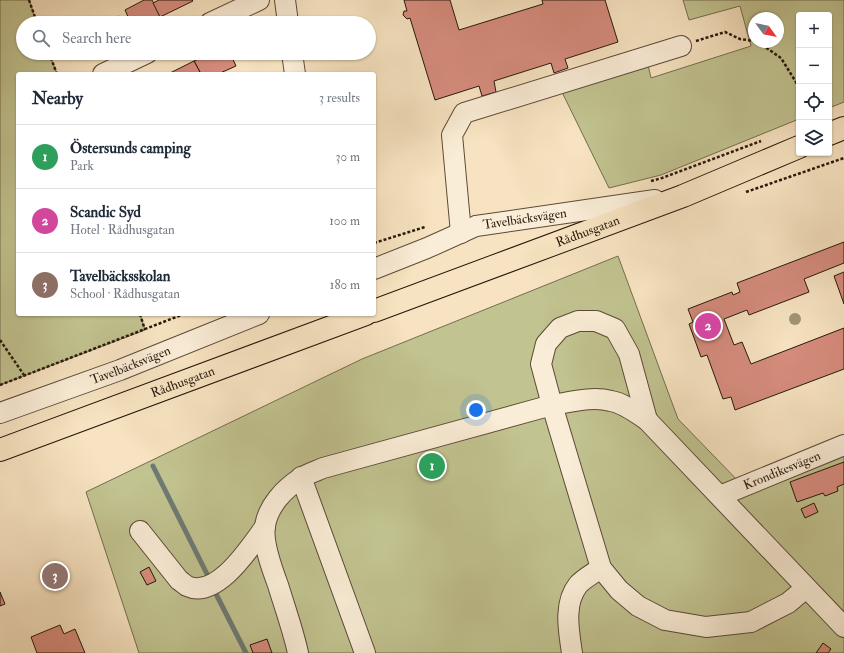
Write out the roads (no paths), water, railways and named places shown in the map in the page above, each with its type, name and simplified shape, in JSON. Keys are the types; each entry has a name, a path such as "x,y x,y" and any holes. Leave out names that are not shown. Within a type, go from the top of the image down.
{"main road":[{"path":"832,133 844,128"},
{"name":"Rådhusgatan","path":"376,310 682,196 796,148"},
{"name":"Rådhusgatan","path":"0,450 361,316"}],"street":[{"path":"225,16 259,0"},
{"path":"285,0 287,16"},
{"path":"461,233 452,135 464,113 681,46"},
{"path":"107,72 132,60"},
{"path":"293,60 295,72"},
{"name":"Tavelbäcksvägen","path":"376,268 427,248 476,226 682,196"},
{"name":"Tavelbäcksvägen","path":"0,413 120,370 254,316"},
{"path":"647,420 629,354 615,329 596,321 578,321 560,328 546,344 541,364 601,568 619,590 638,606 665,620 706,627 751,622 788,603 806,588"},
{"path":"281,653 296,644 266,546 265,527 269,513 277,499 301,477 323,468 552,405 586,400 611,400 630,408 647,420 844,627"},
{"name":"Krondikesvägen","path":"720,496 844,445"},
{"path":"301,477 364,653"},
{"path":"140,531 179,580 188,586 197,588 208,586 224,577 236,565 265,527"},
{"path":"572,653 567,621 572,598 578,585 601,568"}],"waterway":[{"path":"153,466 210,580"},
{"path":"213,588 246,653"}],"place":[{"name":"Scandic Syd","path":"708,326"},
{"name":"Östersunds camping","path":"432,466"},
{"name":"Tavelbäcksskolan","path":"55,576"}]}
